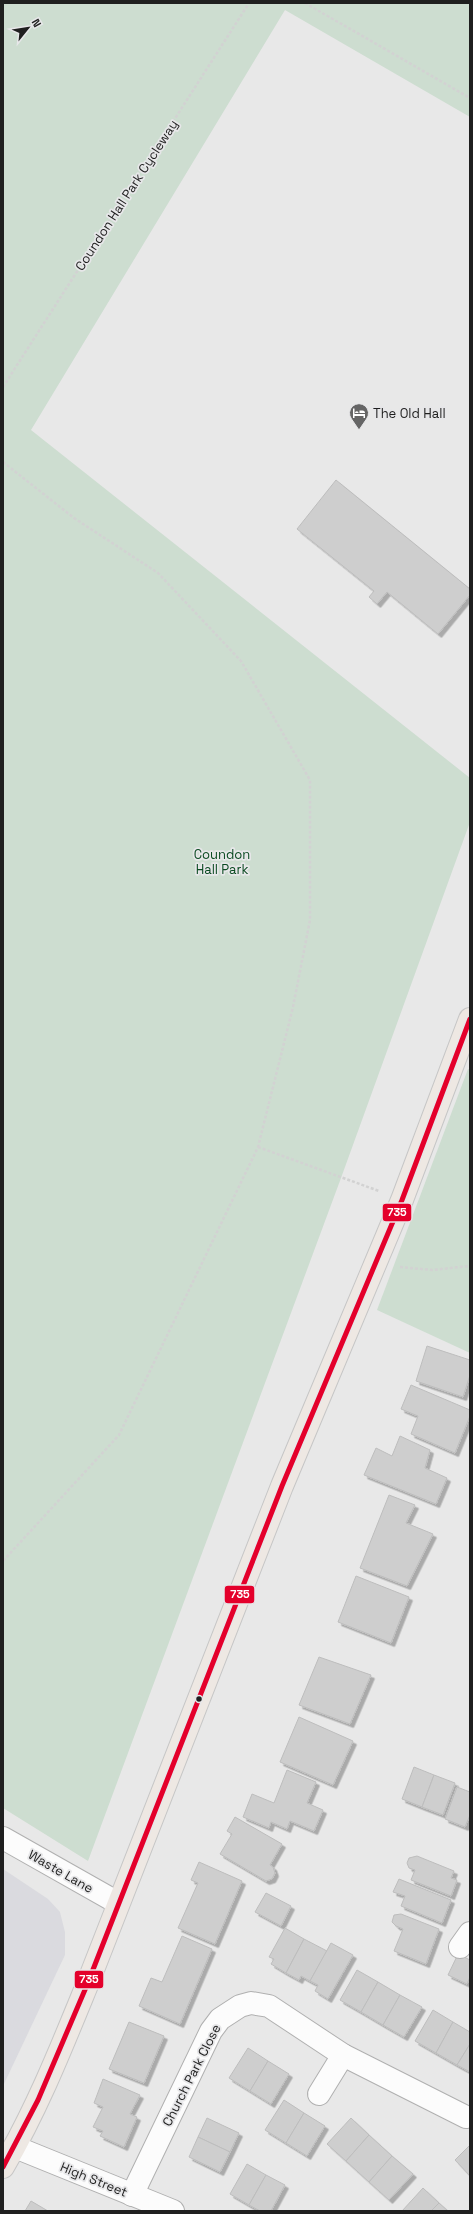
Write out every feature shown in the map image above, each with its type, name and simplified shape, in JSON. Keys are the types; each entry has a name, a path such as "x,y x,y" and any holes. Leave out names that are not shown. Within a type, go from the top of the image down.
{"main road":[{"path":"3,2167 15,2147 56,2060 282,1486 402,1200 470,1019"}],"street":[{"name":"Waste Lane","path":"3,1838 118,1903"},
{"name":"Church Park Close","path":"132,2195 211,2031 220,2019 230,2011 251,2003 269,2006 343,2055 466,2117"},
{"path":"319,2094 343,2055"},
{"name":"High Street","path":"15,2147 173,2211"}],"path":[{"name":"Coundon Hall Park Cycleway","path":"3,387 249,3"},
{"path":"305,3 470,98"},
{"path":"3,462 74,518 158,573 241,661 310,780 310,920 293,1007 258,1147 119,1435 3,1561"}],"shaded area":[{"path":"3,1869 48,1899 60,1912 65,1932 65,1955 3,2086"}],"green space":[{"name":"Coundon Hall Park","path":"3,3 470,3 470,117 285,10 31,430 470,778 470,822 341,1178 88,1861 3,1808"},
{"path":"468,1069 470,1070 470,1353 377,1310"}],"building":[{"path":"336,480 470,589 470,595 438,634 387,592 377,604 369,597 374,591 297,529"},
{"path":"427,1346 470,1360 470,1375 463,1397 416,1381"},
{"path":"411,1385 470,1410 470,1416 455,1453 411,1434 418,1416 401,1409"},
{"path":"400,1436 430,1450 425,1468 447,1478 436,1504 364,1475 376,1448 392,1456"},
{"path":"389,1495 415,1505 406,1523 433,1534 407,1586 360,1568"},
{"path":"356,1576 409,1597 391,1643 338,1622"},
{"path":"319,1657 371,1675 350,1724 299,1705"},
{"path":"299,1717 353,1741 333,1785 280,1762"},
{"path":"414,1767 434,1775 422,1807 402,1799"},
{"path":"287,1770 316,1782 307,1803 323,1810 314,1831 290,1821 287,1829 271,1822 269,1828 243,1817 252,1794 274,1803"},
{"path":"434,1775 455,1783 443,1815 422,1807"},
{"path":"457,1787 470,1792 470,1815 465,1827 445,1819"},
{"path":"235,1817 282,1844 270,1865 273,1867 275,1873 272,1879 266,1881 220,1854 232,1834 227,1831"},
{"path":"417,1856 454,1871 451,1878 457,1880 451,1896 411,1880 415,1870 409,1868 407,1863 409,1858"},
{"path":"199,1862 242,1881 215,1944 178,1928 198,1883 191,1880"},
{"path":"399,1879 451,1900 442,1923 401,1906 405,1896 393,1892"},
{"path":"266,1893 291,1906 281,1926 255,1912"},
{"path":"401,1914 439,1929 426,1964 394,1951 403,1929 396,1926 392,1922 394,1915"},
{"path":"285,1928 304,1939 286,1973 271,1964 274,1959 269,1957"},
{"path":"182,1936 212,1949 180,2024 139,2006 151,1978 162,1982"},
{"path":"304,1939 327,1951 310,1981 301,1976 299,1980 286,1973"},
{"path":"331,1943 353,1955 328,1999 315,1991 318,1985 310,1981"},
{"path":"458,1954 470,1960 470,1977 467,1984 448,1975"},
{"path":"357,1970 378,1982 361,2012 340,2000"},
{"path":"378,1982 400,1995 383,2025 361,2012"},
{"path":"400,1995 422,2007 404,2037 383,2025"},
{"path":"433,2010 453,2022 436,2053 415,2041"},
{"path":"129,2022 164,2036 144,2083 109,2069"},
{"path":"453,2022 470,2032 470,2044 457,2065 436,2053"},
{"path":"470,2044 470,2072 457,2065"},
{"path":"248,2048 268,2061 250,2091 229,2078"},
{"path":"268,2061 289,2074 271,2104 250,2091"},
{"path":"103,2079 140,2095 130,2114 137,2117 124,2147 100,2136 103,2131 93,2127 103,2107 94,2103"},
{"path":"284,2100 304,2113 286,2143 265,2130"},
{"path":"304,2113 325,2126 307,2156 286,2143"},
{"path":"207,2118 239,2133 230,2152 198,2137"},
{"path":"351,2118 369,2135 346,2161 327,2144"},
{"path":"369,2135 392,2156 369,2182 346,2161"},
{"path":"198,2137 230,2152 220,2172 189,2157"},
{"path":"470,2145 470,2176 455,2160"},
{"path":"392,2156 413,2174 389,2200 369,2182"},
{"path":"247,2164 266,2175 249,2205 230,2194"},
{"path":"266,2175 285,2185 271,2211 260,2211 249,2205"},
{"path":"423,2188 439,2203 431,2211 402,2211"},
{"path":"31,2201 48,2211 25,2211"},
{"path":"439,2203 448,2211 431,2211"}],"transit line":[{"name":"735","path":"3,2167 38,2100 87,1985 282,1486 402,1200 470,1019"}],"place":[{"name":"The Old Hall","path":"359,430"}]}
